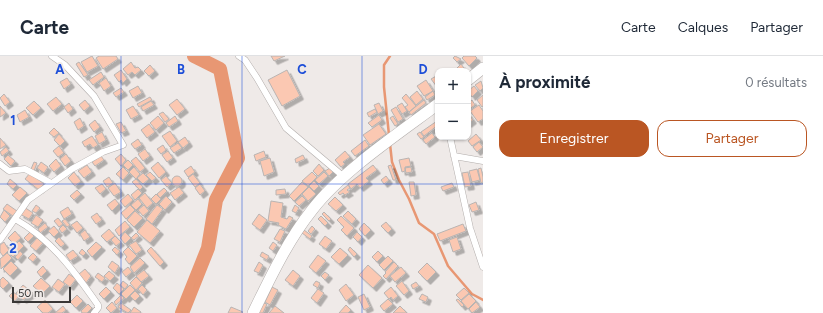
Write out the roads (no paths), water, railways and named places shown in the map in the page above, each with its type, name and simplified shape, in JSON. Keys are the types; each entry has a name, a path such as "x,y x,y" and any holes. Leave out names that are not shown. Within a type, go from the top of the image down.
{"highway":[{"path":"471,78 483,68"},
{"path":"253,313 283,255 306,218 322,198 344,177 435,106"}],"street":[{"path":"0,240 28,200 51,183 103,152 122,147 123,145 94,96 65,64 52,56"},
{"path":"239,56 245,60 257,78 286,128 344,177"},
{"path":"451,140 470,228 483,267"},
{"path":"454,156 483,161"},
{"path":"0,164 9,171 25,169 51,183"},
{"path":"15,219 35,231 71,267 98,305 98,308 94,313"}],"waterway":[{"path":"182,313 208,248 216,200 238,158 220,69 194,56"},
{"path":"389,135 384,87 384,65 390,56"},
{"path":"390,144 392,162 419,223 434,234 448,266 472,294 483,300"}]}
